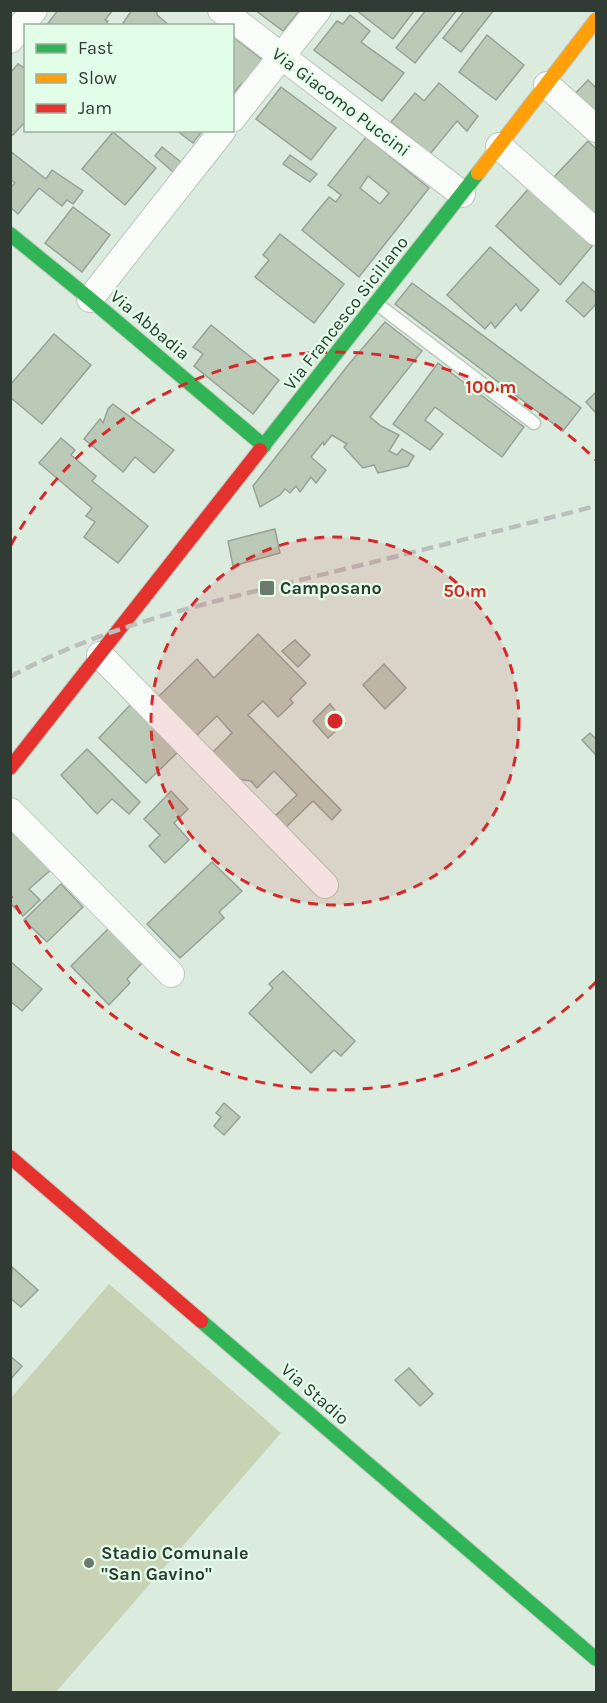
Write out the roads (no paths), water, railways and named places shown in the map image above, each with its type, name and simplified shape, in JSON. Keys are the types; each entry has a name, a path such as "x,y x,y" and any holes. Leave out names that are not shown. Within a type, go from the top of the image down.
{"street":[{"path":"10,40 34,10"},
{"name":"Via Giacomo Puccini","path":"221,10 462,194"},
{"path":"234,116 318,10"},
{"name":"Via Francesco Siciliano","path":"10,768 597,20"},
{"path":"547,85 597,129"},
{"path":"90,298 222,132"},
{"path":"499,146 597,232"},
{"name":"Via Abbadia","path":"10,234 90,298 264,446"},
{"path":"100,655 325,885"},
{"path":"10,811 171,974"},
{"name":"Via Stadio","path":"10,1157 597,1659"}],"lane":[{"path":"376,303 534,423"}],"railway":[{"path":"10,677 79,644 152,619 596,506"}],"place":[{"name":"Camposano","path":"267,588"},
{"name":"Stadio Comunale \"San Gavino\"","path":"89,1563"}]}
